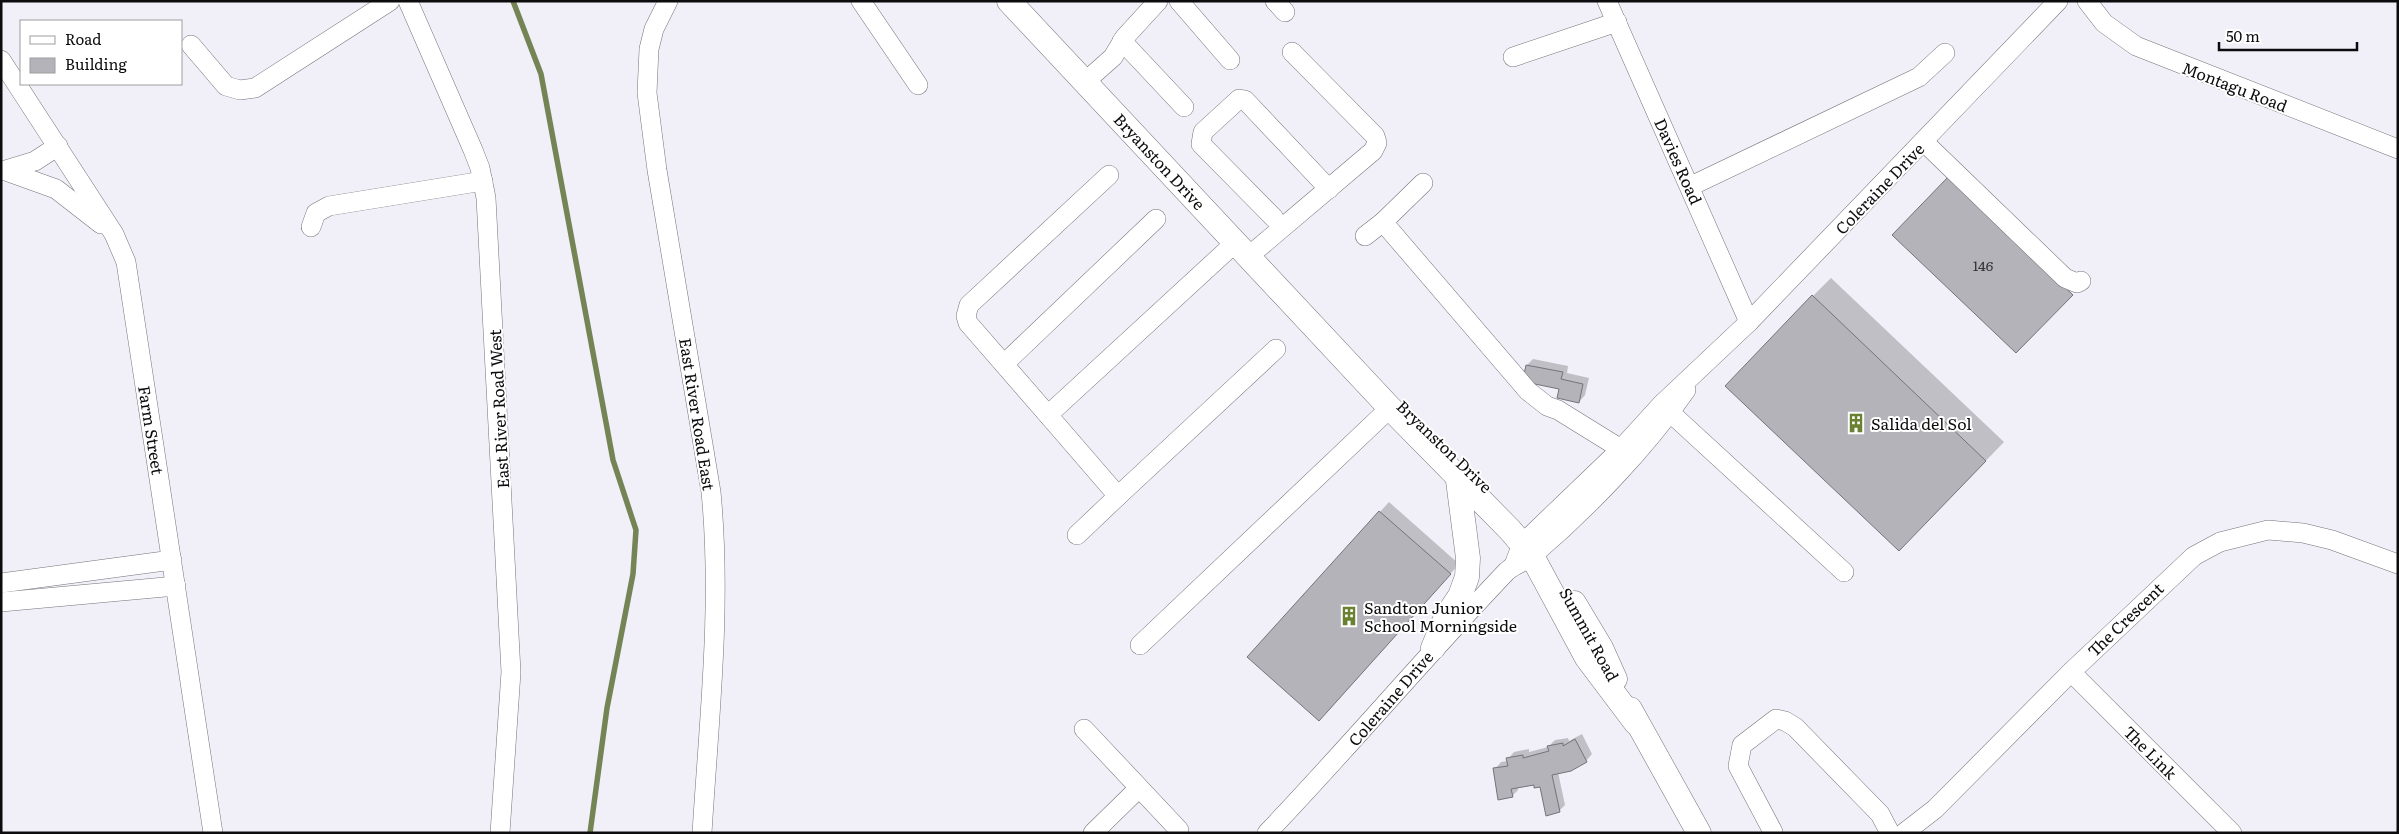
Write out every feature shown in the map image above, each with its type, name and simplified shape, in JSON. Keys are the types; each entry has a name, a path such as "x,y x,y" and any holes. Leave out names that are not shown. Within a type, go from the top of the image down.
{"main road":[{"name":"Bryanston Drive","path":"1009,1 1310,320 1390,408 1457,473 1528,549"},
{"name":"Bryanston Drive","path":"1310,320 1458,456 1528,549"},
{"path":"1433,648 1446,617 1460,596 1467,570 1466,535 1457,473"},
{"name":"Summit Road","path":"1528,549 1601,648 1636,722 1699,833"}],"street":[{"path":"190,45 226,86 240,90 255,88 390,1"},
{"name":"East River Road West","path":"408,1 473,150 484,182 491,275 511,672 500,833"},
{"name":"East River Road East","path":"668,1 654,28 649,50 647,93 657,170 711,492 716,539 716,624 702,833"},
{"path":"861,1 918,85"},
{"path":"1086,81 1113,57 1122,41 1158,1"},
{"path":"1179,1 1230,60"},
{"name":"Davies Road","path":"1608,1 1749,322"},
{"name":"Coleraine Drive","path":"1528,549 1602,490 1640,438 1697,373 1924,142 2058,1"},
{"name":"Montagu Road","path":"2087,1 2104,23 2136,46 2398,149"},
{"path":"1513,57 1617,22"},
{"path":"1122,41 1184,107"},
{"path":"1048,415 1243,249 1329,189 1373,151 1377,144 1375,136 1292,52"},
{"path":"1690,186 1919,77 1945,53"},
{"name":"Farm Street","path":"1,60 122,248 129,274 213,833"},
{"path":"1274,218 1201,144 1203,132 1239,99 1245,100 1329,189"},
{"path":"1924,142 2065,278 2077,283 2081,281"},
{"path":"4,171 35,161 58,146"},
{"path":"4,171 62,193 114,234"},
{"path":"1109,175 969,305 966,316 968,323 1118,496"},
{"path":"311,227 316,213 329,206 484,182"},
{"path":"1365,236 1383,222 1423,183"},
{"path":"1004,364 1156,219"},
{"path":"1383,222 1528,391 1547,406 1558,410 1621,449"},
{"path":"1077,535 1276,349"},
{"path":"1140,645 1390,408"},
{"path":"1666,409 1844,572"},
{"name":"Coleraine Drive","path":"1268,833 1394,696 1433,648 1621,449 1640,438"},
{"name":"The Crescent","path":"1902,832 1935,809 2070,672 2174,572 2194,556 2220,542 2268,530 2303,533 2332,540 2398,564"},
{"path":"1,583 172,560"},
{"path":"1,602 176,586"},
{"name":"The Link","path":"2070,672 2232,833"},
{"path":"1773,832 1738,766 1742,745 1776,719 1785,721 1795,727 1880,814 1902,832"},
{"path":"1084,729 1179,830"},
{"path":"1092,833 1139,788"}],"building":[{"path":"1949,176 2073,295 2016,353 1892,235"},
{"name":"Salida del Sol","path":"1812,295 1986,461 1899,551 1725,386"},
{"path":"1526,365 1563,372 1561,379 1583,384 1579,403 1557,398 1559,389 1530,383 1523,379"},
{"name":"Sandton Junior School Morningside","path":"1379,511 1451,574 1319,721 1247,657"},
{"path":"1575,739 1587,762 1571,771 1552,775 1560,812 1546,816 1540,787 1534,788 1534,785 1511,789 1513,797 1498,800 1493,768 1508,766 1506,758 1523,755 1523,758 1549,751 1547,746 1563,743 1563,746"}],"waterway":[{"path":"513,1 541,74 613,460 636,530 633,574 607,708 590,833"}],"place":[{"name":"Salida del Sol","path":"1856,423"},
{"name":"Sandton Junior School Morningside","path":"1349,616"}]}
